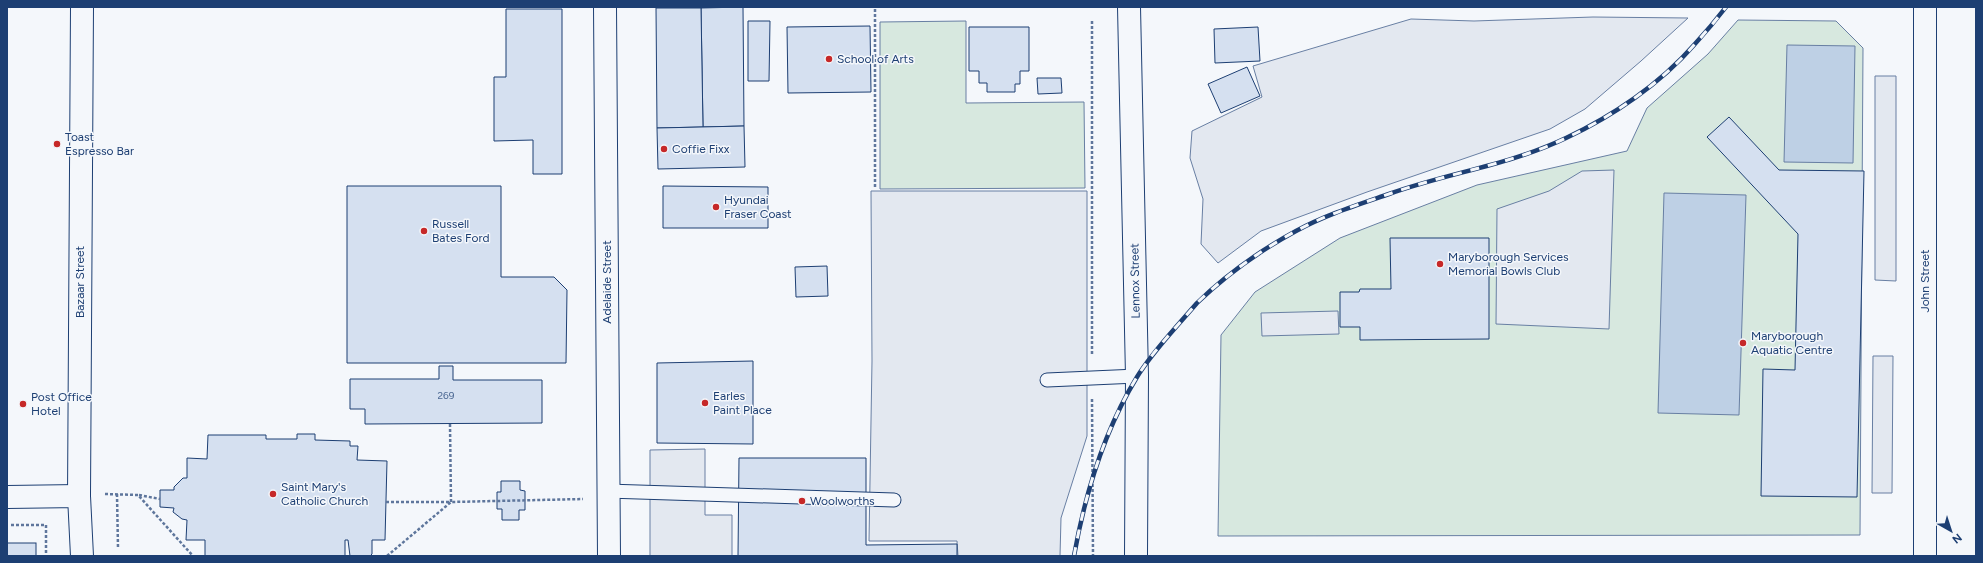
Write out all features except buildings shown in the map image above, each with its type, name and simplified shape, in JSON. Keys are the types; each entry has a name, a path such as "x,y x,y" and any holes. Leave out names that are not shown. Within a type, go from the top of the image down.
{"street":[{"name":"Bazaar Street","path":"82,7 79,496 82,556"},
{"name":"Adelaide Street","path":"605,7 607,491 609,556"},
{"name":"Lennox Street","path":"1129,7 1137,376 1136,556"},
{"name":"John Street","path":"1925,7 1925,556"},
{"path":"7,497 79,496"}],"lane":[{"path":"1047,380 1137,376"},
{"path":"607,491 894,500"}],"path":[{"path":"875,9 875,187"},
{"path":"1092,21 1093,556"},
{"path":"450,424 451,502"},
{"path":"79,496 117,494 138,495 160,499"},
{"path":"117,494 118,548"},
{"path":"138,495 193,556"},
{"path":"386,502 566,500"},
{"path":"387,556 451,502"},
{"path":"7,525 46,525 46,556"}],"shaded area":[{"path":"1593,17 1688,18 1585,109 1550,129 1367,192 1261,231 1218,263 1201,244 1203,199 1190,158 1192,131 1262,97 1253,66 1411,19 1474,21"},
{"path":"1738,20 1836,21 1863,48 1860,535 1218,536 1221,335 1255,292 1340,238 1477,185 1627,151 1647,108 1708,54"},
{"path":"966,21 966,103 1084,102 1085,188 880,189 880,22"},
{"path":"1875,76 1896,76 1896,281 1875,280"},
{"path":"1614,170 1609,329 1496,324 1497,209 1549,191 1582,171"},
{"path":"871,191 1087,191 1087,436 1061,518 1060,556 958,556 957,541 869,541 872,361"},
{"path":"1338,311 1339,334 1262,336 1261,313"},
{"path":"1873,356 1893,356 1892,493 1872,493"},
{"path":"705,449 705,515 732,515 732,556 650,556 650,450"}],"water":[{"path":"1787,45 1855,46 1853,163 1784,162"},
{"path":"1664,193 1746,195 1739,415 1658,413"}],"railway":[{"path":"1074,556 1084,509 1097,464 1105,441 1125,398 1150,357 1197,303 1220,283 1270,246 1307,225 1330,215 1433,180 1523,155 1566,138 1601,120 1635,98 1666,73 1681,59 1726,7"}],"place":[{"name":"School of Arts","path":"829,59"},
{"name":"Toast Espresso Bar","path":"57,144"},
{"name":"Coffie Fixx","path":"664,149"},
{"name":"Hyundai Fraser Coast","path":"716,207"},
{"name":"Russell Bates Ford","path":"424,231"},
{"name":"Maryborough Services Memorial Bowls Club","path":"1440,264"},
{"name":"Maryborough Aquatic Centre","path":"1743,343"},
{"name":"Earles Paint Place","path":"705,403"},
{"name":"Post Office Hotel","path":"23,404"},
{"name":"Saint Mary's Catholic Church","path":"273,494"},
{"name":"Woolworths","path":"802,501"}]}
